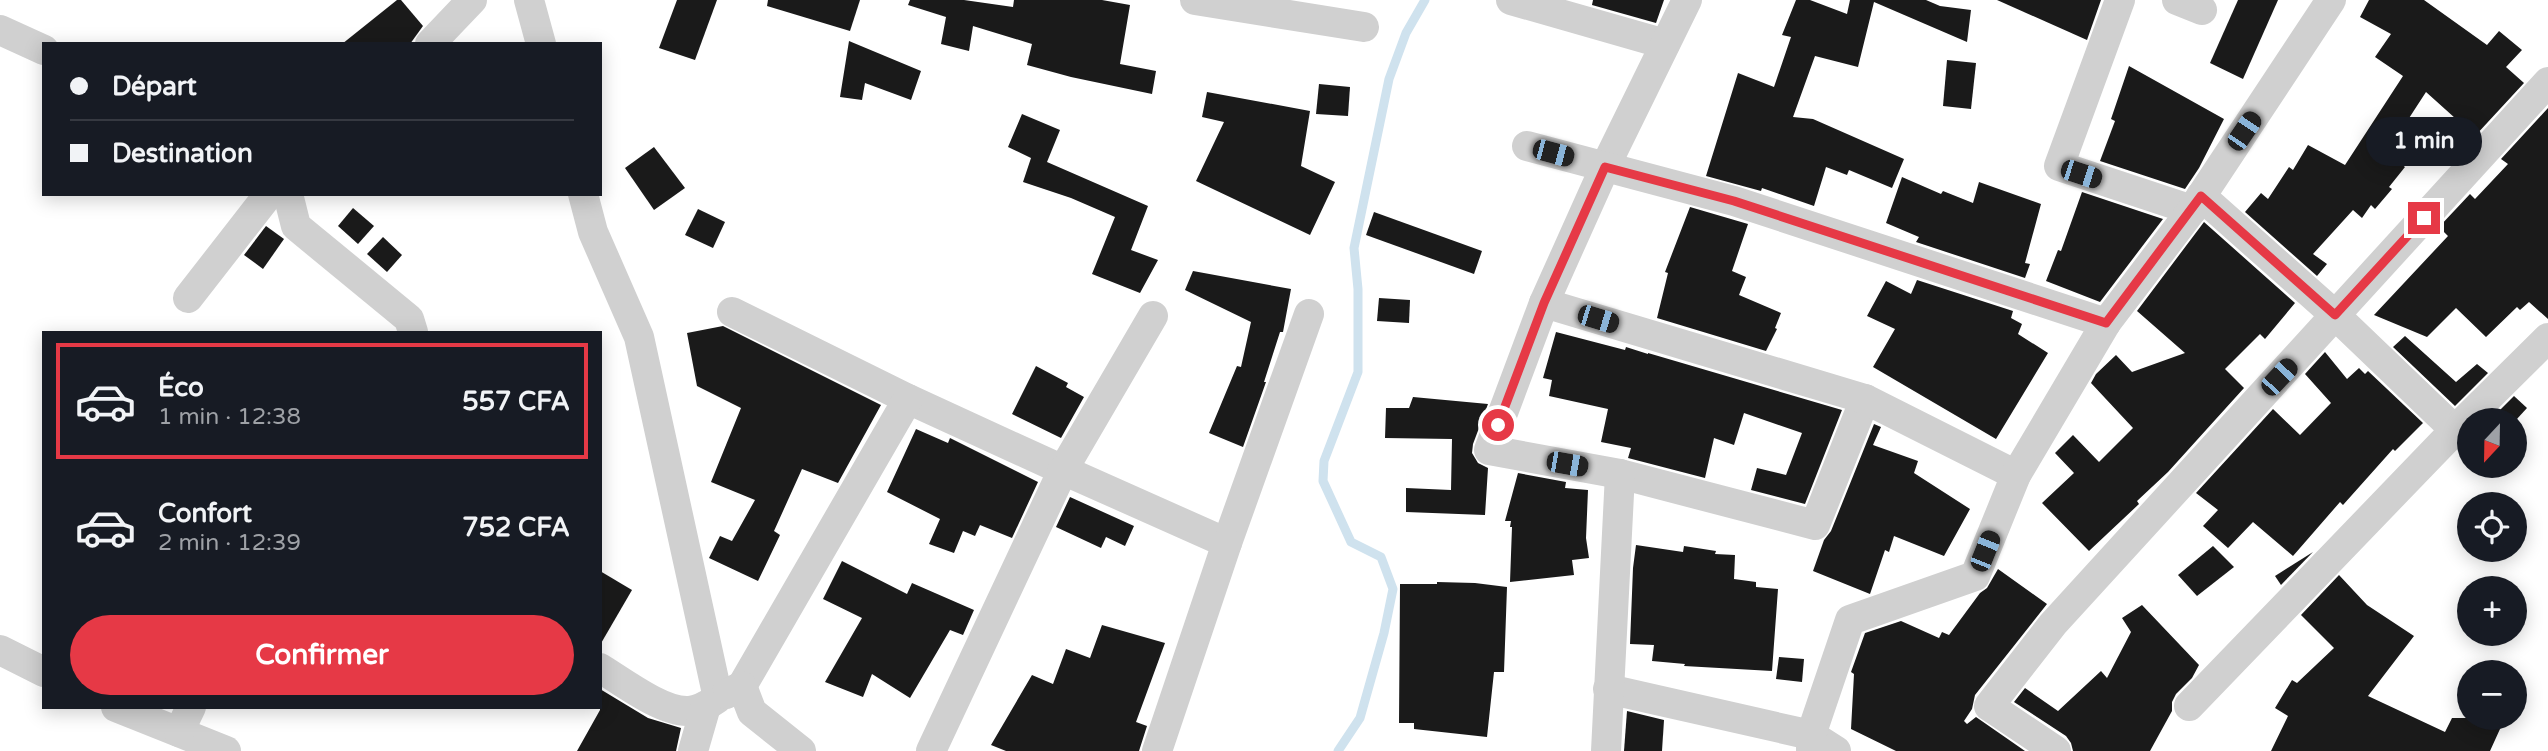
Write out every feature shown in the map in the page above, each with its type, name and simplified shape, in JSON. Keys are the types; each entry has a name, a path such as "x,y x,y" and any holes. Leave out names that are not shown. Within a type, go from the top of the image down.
{"street":[{"path":"432,42 472,0"},
{"path":"529,0 540,42"},
{"path":"1511,0 1665,44"},
{"path":"1687,0 1605,167 1544,303 1489,450 1620,474 1815,525 1865,399"},
{"path":"2120,0 2059,166 2197,203 2335,315 2455,430"},
{"path":"1811,743 1850,620 1975,576 2016,475 2106,323 2197,203 2331,0"},
{"path":"1208,1 1364,27"},
{"path":"0,30 42,49"},
{"path":"2056,751 1989,706 2053,624 2548,82"},
{"path":"1527,146 1734,201 2106,323"},
{"path":"188,298 267,196"},
{"path":"289,196 296,226 408,319 413,331"},
{"path":"584,196 593,232 639,337 722,697"},
{"path":"1544,303 1865,399 2016,475"},
{"path":"732,312 908,399 1227,543"},
{"path":"1157,751 1227,543 1309,314"},
{"path":"932,751 1063,470 1153,316"},
{"path":"2189,706 2455,430 2548,338"},
{"path":"693,751 722,697 908,399"},
{"path":"1606,751 1620,474"},
{"path":"0,650 42,671"},
{"path":"602,669 668,708 689,712 722,697"},
{"path":"1608,689 1836,751"},
{"path":"722,697 752,712 801,751"},
{"path":"127,709 185,720 226,751"}],"building":[{"path":"397,0 401,0 423,26 411,42 344,42"},
{"path":"677,0 717,0 695,60 659,48"},
{"path":"768,0 860,0 850,31 767,6"},
{"path":"910,0 964,0 1013,7 1014,0 1102,0 1130,5 1120,64 1156,71 1152,94 1027,65 1032,44 973,26 969,51 941,44 946,17 908,5"},
{"path":"1593,0 1664,0 1656,23 1592,5"},
{"path":"1796,0 1810,0 1847,14 1850,0 1926,0 1940,6 1971,10 1967,42 1874,2 1858,67 1815,56 1793,117 1813,119 1904,159 1892,188 1849,170 1847,175 1826,167 1814,206 1762,188 1761,191 1706,176 1738,73 1774,87 1791,37 1782,35"},
{"path":"1997,0 2101,0 2087,40"},
{"path":"2238,0 2278,0 2243,79 2210,63"},
{"path":"2369,0 2424,0 2487,45 2499,31 2522,50 2506,67 2524,83 2475,136 2426,92 2387,152 2405,167 2389,187 2392,189 2375,209 2371,205 2362,218 2353,210 2313,254 2327,264 2317,276 2245,212 2261,193 2268,199 2289,167 2293,170 2308,145 2345,165 2403,76 2375,57 2391,34 2360,17"},
{"path":"849,41 921,71 911,100 865,83 862,100 840,97"},
{"path":"1947,60 1976,63 1971,109 1943,106"},
{"path":"2129,66 2224,119 2185,189 2100,161 2115,121 2111,119"},
{"path":"1319,84 1350,87 1348,116 1316,114"},
{"path":"1207,92 1310,111 1301,166 1335,182 1310,235 1196,181 1224,122 1202,117"},
{"path":"2548,108 2548,319 2529,302 2520,310 2517,307 2486,337 2456,308 2427,337 2374,315 2448,236 2439,227 2470,194 2475,199 2508,164 2501,159"},
{"path":"1022,114 1060,130 1047,162 1148,206 1131,250 1158,260 1140,293 1092,274 1115,217 1071,198 1023,182 1031,158 1008,147"},
{"path":"654,147 685,188 654,210 625,168"},
{"path":"1902,177 1941,194 1943,191 1973,203 1979,182 2041,204 2025,263 2030,264 2025,278 1916,242 1919,237 1886,223"},
{"path":"2082,192 2163,219 2100,302 2046,281 2058,250 2061,251"},
{"path":"1690,207 1748,224 1732,271 1746,277 1739,295 1781,313 1775,328 1777,329 1766,351 1657,318 1668,273 1665,272"},
{"path":"353,208 374,226 358,244 338,226"},
{"path":"698,209 725,222 713,248 685,235"},
{"path":"1374,212 1482,251 1474,274 1366,235"},
{"path":"2204,222 2295,303 2265,339 2260,334 2225,369 2244,388 2168,472 2137,501 2139,504 2089,551 2042,503 2074,473 2055,453 2073,435 2099,462 2133,428 2091,383 2096,374 2116,355 2132,372 2185,353 2137,311"},
{"path":"266,226 284,239 263,269 244,255"},
{"path":"383,237 402,255 387,272 367,254"},
{"path":"1193,271 1291,289 1283,332 1280,332 1243,447 1209,433 1237,366 1241,367 1251,322 1185,290"},
{"path":"1917,280 2013,311 2011,318 2022,324 2018,334 2048,353 1996,439 1873,367 1895,329 1867,316 1886,281 1911,294"},
{"path":"1379,298 1410,300 1409,323 1377,321"},
{"path":"723,326 881,405 838,483 802,469 774,531 780,535 758,581 709,558 720,536 732,541 755,500 711,482 741,408 697,386 687,333"},
{"path":"1556,332 1625,350 1626,347 1648,353 1842,410 1805,504 1751,490 1757,468 1786,475 1802,433 1744,413 1734,445 1714,438 1705,478 1628,458 1631,448 1601,442 1608,409 1549,396 1552,380 1543,378"},
{"path":"2405,336 2456,382 2477,364 2488,373 2455,406 2393,347"},
{"path":"2325,352 2347,379 2359,368 2365,374 2368,371 2423,423 2395,451 2393,449 2343,505 2340,502 2293,556 2253,522 2228,548 2203,526 2218,510 2196,493 2273,409 2300,435 2331,403 2305,374"},
{"path":"1036,366 1068,383 1066,387 1084,397 1061,438 1012,414"},
{"path":"2514,396 2527,408 2502,408"},
{"path":"1413,397 1488,404 1472,453 1478,463 1488,468 1485,515 1406,512 1406,488 1451,490 1452,439 1385,438 1386,408 1409,408"},
{"path":"1874,424 1881,427 1873,445 1918,461 1914,473 1970,509 1944,556 1894,536 1889,552 1885,550 1870,594 1813,571"},
{"path":"916,429 948,443 950,438 1038,482 1012,538 980,525 975,536 963,531 954,553 929,544 940,519 887,492"},
{"path":"1518,473 1566,482 1565,488 1588,490 1586,538 1589,558 1572,560 1574,575 1510,582 1512,527 1511,521 1505,521"},
{"path":"1070,497 1134,526 1125,546 1106,537 1101,548 1056,527"},
{"path":"1636,545 1683,552 1684,546 1716,551 1715,554 1735,555 1734,579 1756,582 1756,587 1778,589 1772,671 1684,666 1685,664 1652,661 1654,645 1630,644"},
{"path":"2213,546 2234,567 2197,596 2178,575"},
{"path":"2313,552 2281,585 2275,576"},
{"path":"842,561 907,594 912,583 974,610 963,635 950,630 910,698 872,674 863,697 825,682 862,618 823,599"},
{"path":"1998,569 2047,604 1975,695 1972,709 1964,721 1967,724 1976,717 2025,751 1896,751 1851,729 1854,674 1851,672 1865,633 1901,621 1939,638 1942,632 1949,635 1980,593 1987,588"},
{"path":"602,572 632,590 602,642"},
{"path":"2339,575 2367,605 2414,636 2368,696 2445,732 2452,718 2457,718 2457,730 2500,730 2490,751 2271,751 2288,716 2275,708 2292,680 2297,683 2334,648 2301,615"},
{"path":"1437,582 1507,587 1504,672 1494,672 1487,737 1414,729 1414,723 1399,723 1400,584"},
{"path":"2142,605 2199,665 2192,678 2176,694 2172,711 2150,751 2073,751 2066,736 2014,702 2025,688 2058,711 2101,671 2107,678 2131,632 2122,618"},
{"path":"1102,625 1165,643 1136,722 1147,726 1139,751 1006,751 991,745 1032,675 1053,684 1066,649 1090,658"},
{"path":"1779,657 1804,659 1802,682 1776,679"},
{"path":"602,690 648,718 681,728 676,751 577,751 600,710"},
{"path":"1627,711 1664,720 1662,751 1624,751"}],"waterway":[{"path":"1338,751 1360,718 1384,633 1393,589 1381,557 1351,542 1323,481 1324,461 1358,372 1358,289 1354,248 1389,79 1406,33 1425,0"}],"route":[{"path":"1498,425 1544,303 1605,167 1734,201 2106,323 2201,196 2335,315 2424,218"}]}
